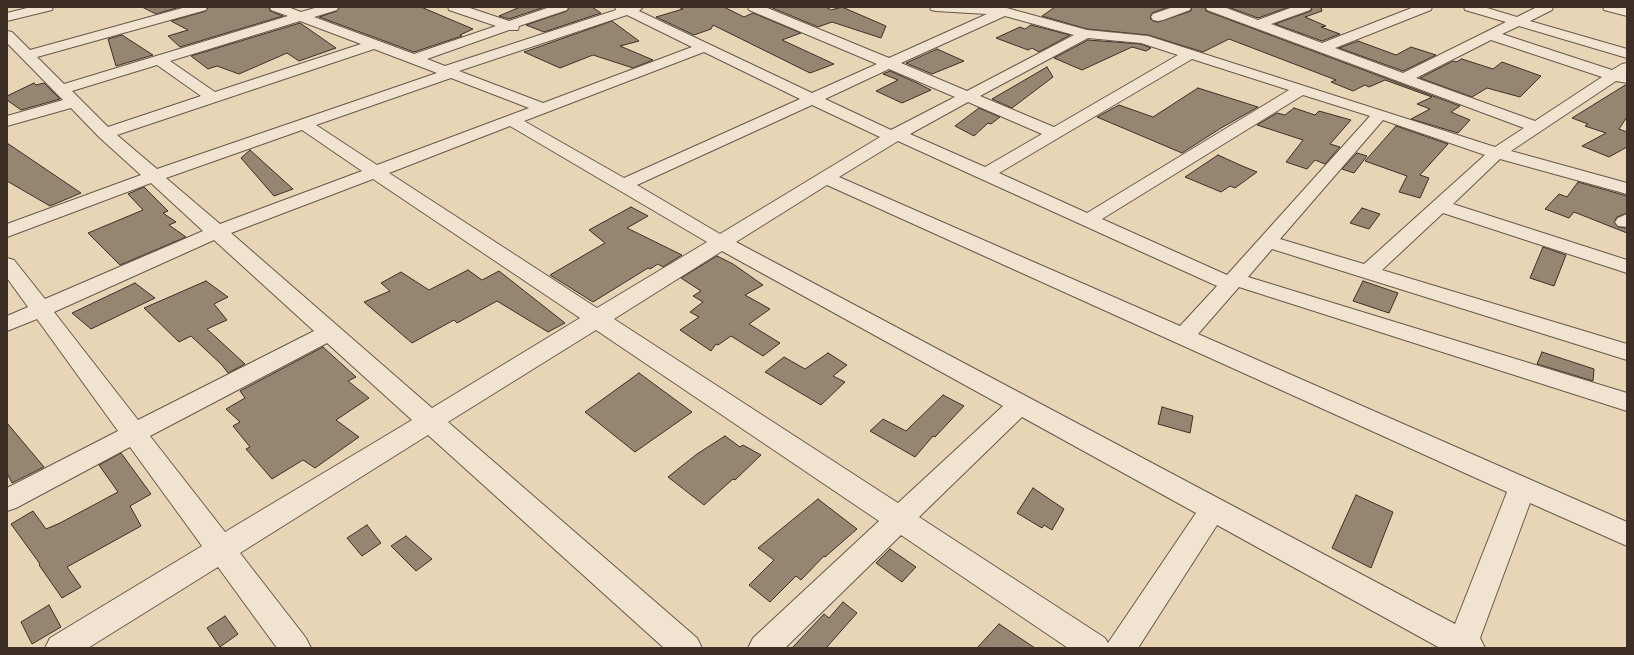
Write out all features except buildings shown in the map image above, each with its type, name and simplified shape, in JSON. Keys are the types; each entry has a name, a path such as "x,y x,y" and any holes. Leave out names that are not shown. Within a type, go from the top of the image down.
{"street":[{"path":"7,17 47,7"},
{"path":"27,55 201,7"},
{"path":"276,7 543,108"},
{"path":"62,89 332,7"},
{"path":"454,7 546,37"},
{"path":"414,59 562,7"},
{"path":"936,7 1007,9 1086,34 1143,39 1497,152 1627,189"},
{"path":"1158,17 1185,7"},
{"path":"1212,7 1536,127"},
{"path":"1259,24 1305,7"},
{"path":"1322,48 1426,7"},
{"path":"1470,7 1627,54"},
{"path":"1404,78 1546,7"},
{"path":"1609,7 1627,12"},
{"path":"7,231 154,176 628,8 704,47 812,99 1088,220 1232,281 1627,402"},
{"path":"763,8 1055,133"},
{"path":"623,185 1007,9"},
{"path":"61,648 895,135 1086,34"},
{"path":"7,35 105,133 686,648"},
{"path":"1490,35 1620,78"},
{"path":"105,133 374,44"},
{"path":"7,324 217,232 704,47"},
{"path":"985,174 1190,54"},
{"path":"159,60 212,97"},
{"path":"1368,272 1497,152 1536,127 1620,78 1627,67"},
{"path":"1088,220 1302,89"},
{"path":"7,121 74,102"},
{"path":"1183,336 1380,114"},
{"path":"511,120 721,242 1464,647 1522,487"},
{"path":"303,124 1094,648"},
{"path":"826,178 1627,534"},
{"path":"1440,206 1627,267"},
{"path":"1268,241 1627,352"},
{"path":"7,264 295,648"},
{"path":"7,500 329,332"},
{"path":"764,648 1020,404"},
{"path":"1120,648 1213,509"}]}
